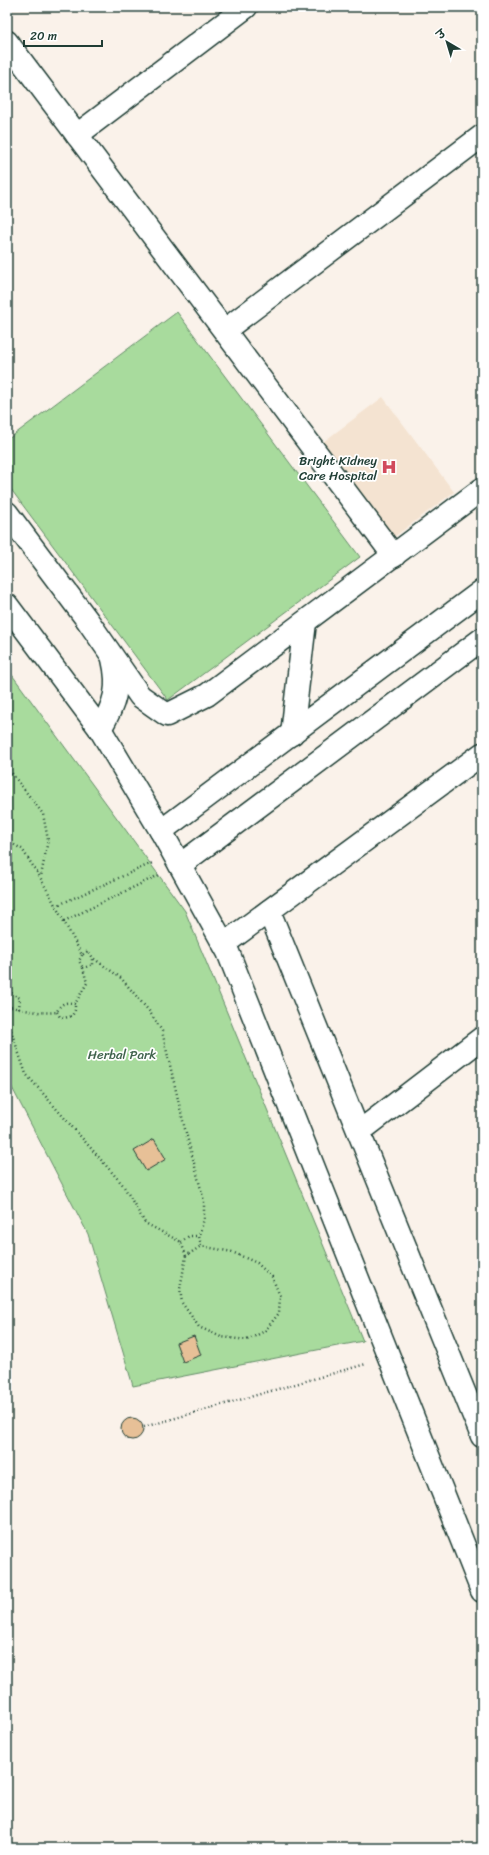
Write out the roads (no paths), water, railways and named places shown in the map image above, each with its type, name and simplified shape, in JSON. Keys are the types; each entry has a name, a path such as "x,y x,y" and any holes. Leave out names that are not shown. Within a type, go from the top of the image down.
{"street":[{"path":"77,135 246,7"},
{"path":"7,42 394,556"},
{"path":"225,330 482,136"},
{"path":"7,513 112,654 140,696 167,715 207,695 482,489"},
{"path":"161,831 482,591"},
{"path":"7,605 100,729 161,831 224,944 482,1591"},
{"path":"292,734 305,622"},
{"path":"176,858 482,639"},
{"path":"100,729 109,714 117,689 117,676 112,654"},
{"path":"224,944 482,754"},
{"path":"269,911 482,1436"},
{"path":"359,1132 482,1038"}],"place":[{"name":"Bright Kidney Care Hospital","path":"389,467"}],"park label":[{"name":"Herbal Park","path":"122,1054"}]}
